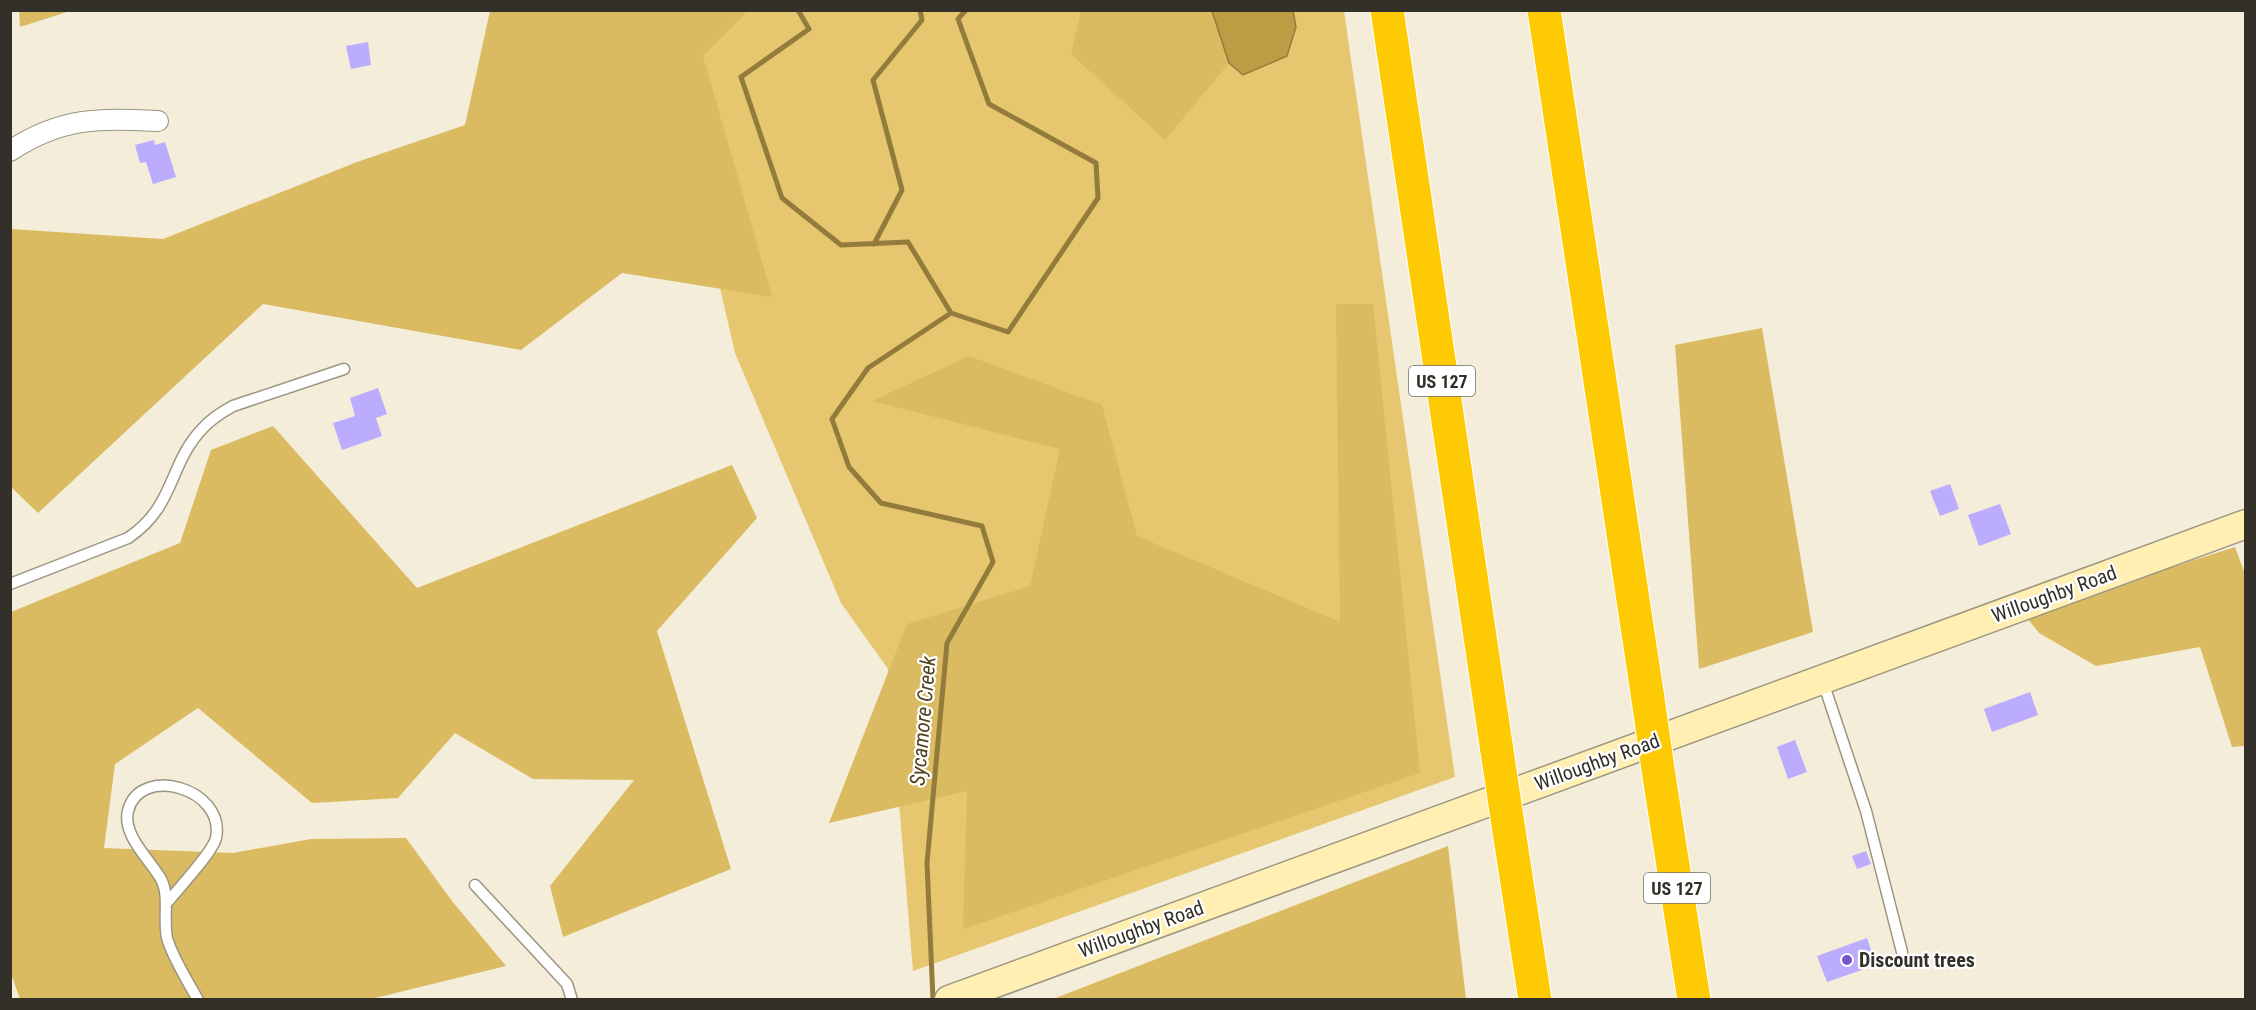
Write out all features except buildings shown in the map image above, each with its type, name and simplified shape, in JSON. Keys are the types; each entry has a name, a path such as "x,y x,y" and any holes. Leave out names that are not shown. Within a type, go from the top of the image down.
{"highway":[{"name":"US 127","path":"1387,10 1535,999"},
{"name":"US 127","path":"1544,10 1694,999"}],"street":[{"path":"10,152 23,142 60,127 91,119 158,121"},
{"name":"Willoughby Road","path":"950,999 2246,524"}],"lane":[{"path":"10,584 128,538 145,527 167,496 184,456 195,438 218,414 232,406 344,369"},
{"path":"1822,679 1866,811 1902,952"},
{"path":"166,903 215,840 216,825 209,805 190,792 177,787 157,785 144,789 133,799 127,812 128,827 163,882 168,939 198,999"},
{"path":"475,885 567,984 572,999"}],"shaded area":[{"path":"19,10 70,10 70,11 20,27"},
{"path":"490,11 748,11 703,56 772,297 622,273 521,350 263,304 38,513 11,487 11,229 163,239 357,162 465,125"},
{"path":"656,11 1344,11 1455,777 913,971 888,669 841,603 735,353"},
{"path":"1081,11 1212,11 1229,63 1165,140 1071,54"},
{"path":"1212,11 1293,11 1296,27 1287,56 1243,75 1229,63"},
{"path":"1336,304 1373,304 1420,773 963,929 967,791 829,823 907,624 1030,586 1060,449 872,401 969,356 1102,405 1137,536 1340,622"},
{"path":"1762,328 1813,632 1699,669 1675,345"},
{"path":"273,426 417,588 732,465 757,518 657,631 731,869 563,937 550,886 634,780 533,779 455,733 398,798 312,803 198,708 115,764 104,848 233,853 311,839 406,838 452,901 506,966 367,1000 20,999 11,974 11,612 180,543 211,450"},
{"path":"2235,547 2245,574 2245,746 2232,747 2200,647 2096,666 2039,633 2024,614"},
{"path":"1448,846 1466,999 1053,999"}],"waterway":[{"name":"Sycamore Creek","path":"798,10 809,29 741,77 782,198 841,245 908,242 951,313 868,368 832,419 849,467 881,503 982,526 993,562 947,643 927,863 933,1000"},
{"path":"874,244 902,190 873,80 922,20 920,10"},
{"path":"951,313 1008,332 1098,198 1096,163 989,104 958,19 966,10"}],"place":[{"name":"Discount trees","path":"1847,960"}]}
